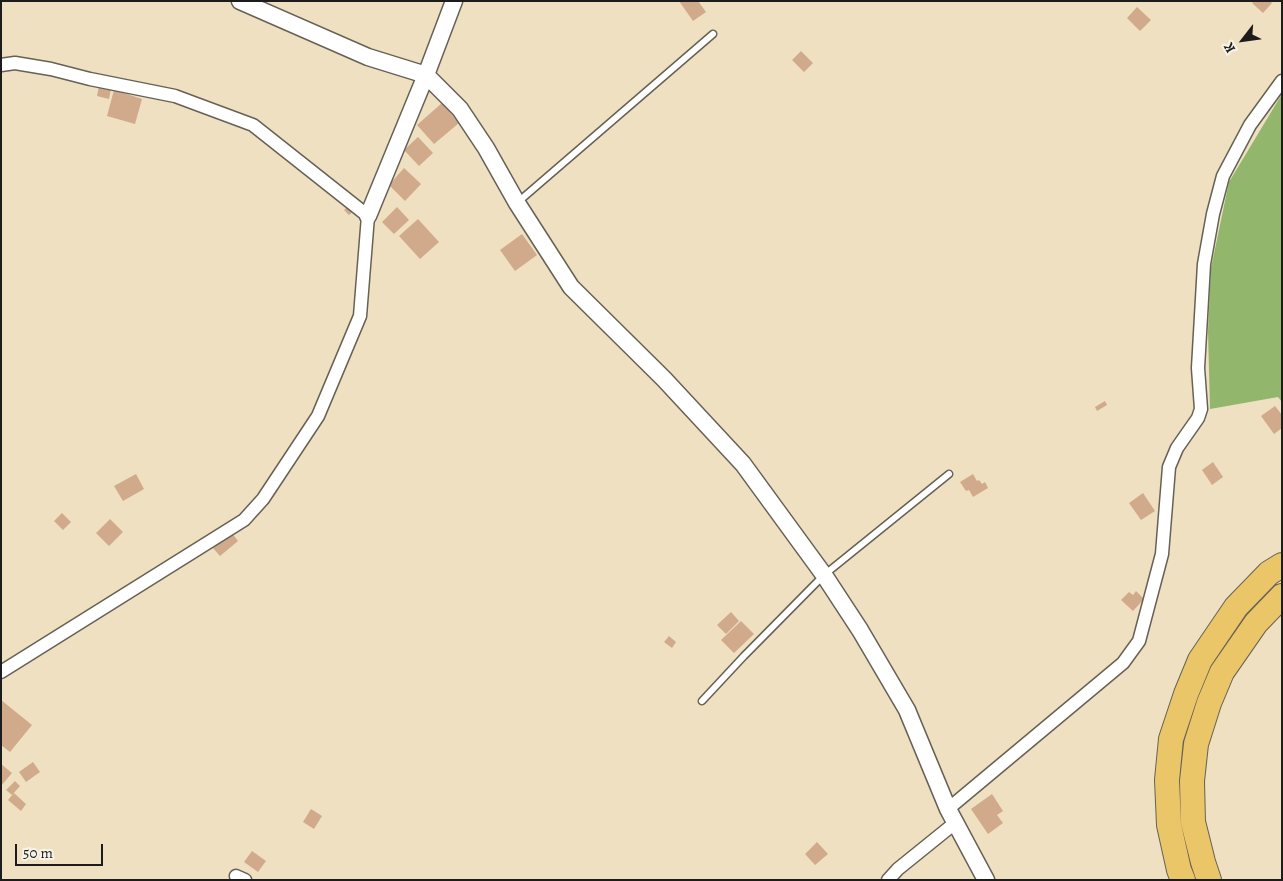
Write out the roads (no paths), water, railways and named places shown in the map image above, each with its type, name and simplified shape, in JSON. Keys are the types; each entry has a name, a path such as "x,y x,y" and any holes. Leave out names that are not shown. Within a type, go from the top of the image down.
{"highway":[{"path":"1183,880 1169,825 1167,780 1171,739 1200,660 1236,607 1269,573 1282,565"},
{"path":"1210,880 1202,862 1193,822 1192,781 1196,744 1209,703 1222,672 1256,623 1282,596"}],"street":[{"path":"240,1 368,57 426,76 460,109 571,287 664,379 743,464 824,575 860,630 906,710 951,816 986,880"},
{"path":"1,672 244,520 262,500 318,416 360,316 368,216 426,76 454,1"},
{"path":"1,65 15,63 50,68 90,79 175,96 253,125 368,216"},
{"path":"888,880 951,816 1123,663 1138,641 1162,554 1169,467 1177,448 1198,418 1201,409 1198,368 1204,264 1212,214 1223,176 1250,125 1282,81"}],"lane":[{"path":"517,203 712,34"},
{"path":"702,701 824,575 949,474"}]}
